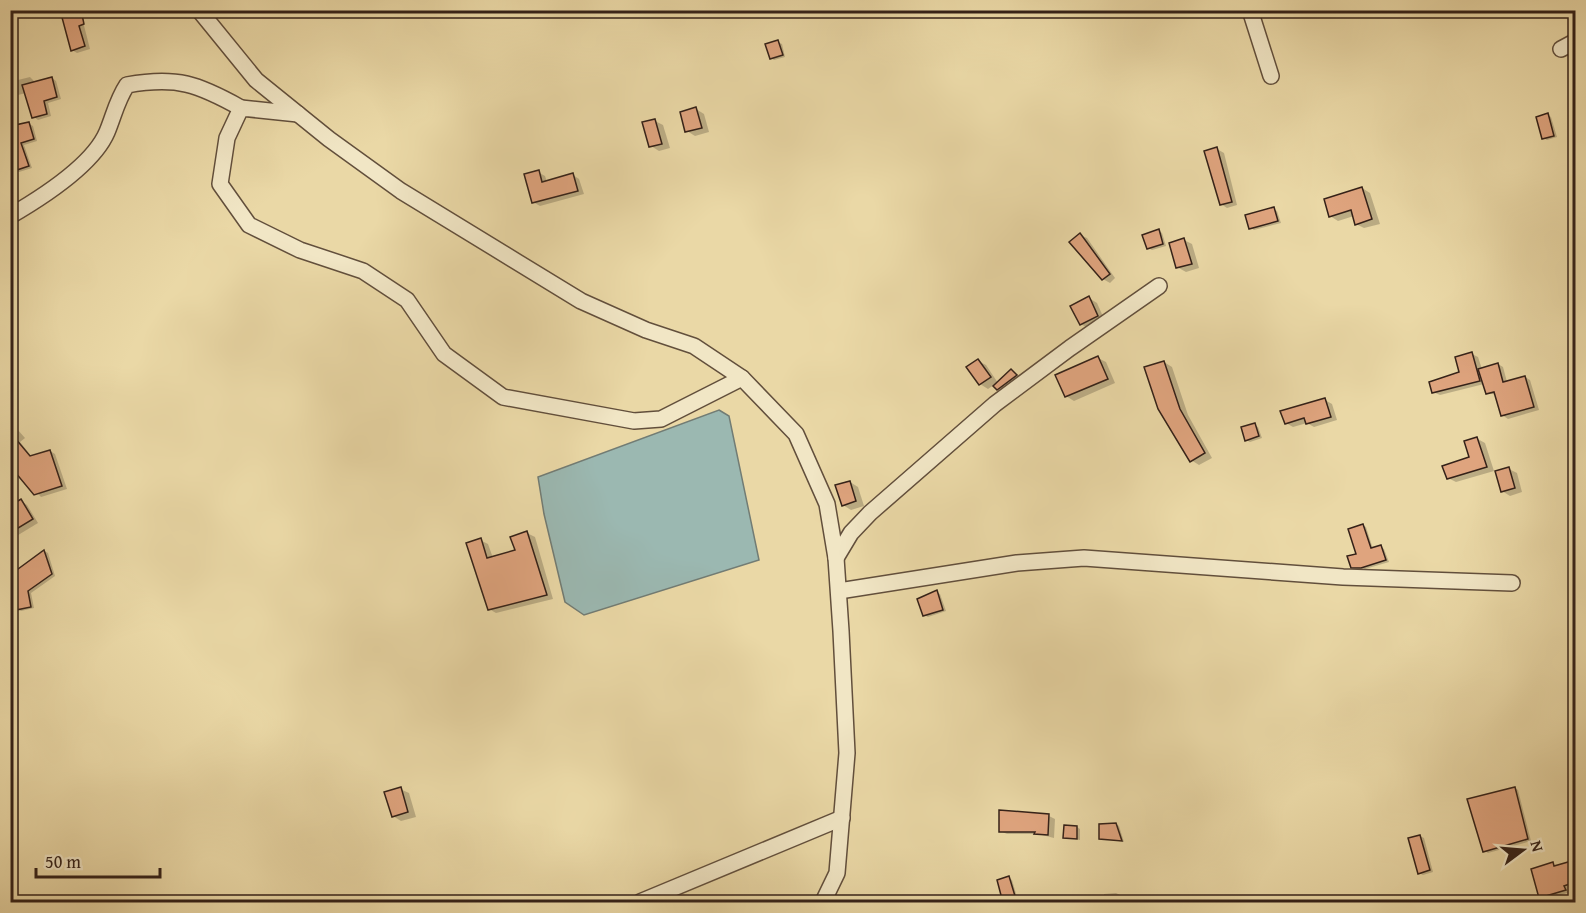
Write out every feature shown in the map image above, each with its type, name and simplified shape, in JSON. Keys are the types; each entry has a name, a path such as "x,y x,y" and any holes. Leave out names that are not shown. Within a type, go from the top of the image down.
{"street":[{"path":"199,10 256,80 401,191 562,290 646,330 694,346 742,378 796,434 828,504 838,591 847,753 837,873 823,903"},
{"path":"1250,10 1271,76"},
{"path":"1561,49 1575,41"},
{"path":"10,216 40,199 86,160 107,133 116,101 127,85 157,79 201,86 241,108 298,114"},
{"path":"241,108 227,138 220,184 249,225 300,250 363,271 407,300 444,354 503,397 634,421 661,418 742,378"},
{"path":"836,558 851,533 870,513 995,404 1159,286"},
{"path":"838,591 1017,562 1084,558 1343,577 1512,583"},
{"path":"640,903 842,818"}],"water":[{"path":"719,410 729,416 759,560 584,615 565,602 544,514 538,477"}],"building":[{"path":"60,10 81,10 84,24 79,26 85,46 71,51"},
{"path":"778,40 783,55 770,59 765,44"},
{"path":"52,77 57,97 44,101 47,114 32,118 22,85"},
{"path":"696,107 702,128 685,132 680,112"},
{"path":"1548,113 1554,136 1542,139 1536,117"},
{"path":"13,118 15,125 29,122 34,139 21,143 29,166 14,171 10,161 10,119"},
{"path":"655,119 662,144 649,147 642,122"},
{"path":"1217,147 1232,202 1220,205 1204,151"},
{"path":"539,170 542,182 573,173 578,191 532,203 524,174"},
{"path":"1362,187 1372,219 1355,225 1351,210 1329,217 1324,199"},
{"path":"1274,207 1278,221 1249,229 1245,215"},
{"path":"1159,229 1163,244 1147,249 1142,235"},
{"path":"1080,233 1110,274 1102,280 1069,242"},
{"path":"1184,238 1192,264 1176,268 1169,243"},
{"path":"1089,296 1098,316 1080,325 1070,306"},
{"path":"1472,352 1480,381 1432,393 1429,382 1459,372 1455,357"},
{"path":"1098,356 1108,379 1065,397 1055,375"},
{"path":"978,359 991,377 979,385 966,367"},
{"path":"1164,361 1180,409 1205,453 1190,462 1158,409 1144,367"},
{"path":"1498,363 1503,382 1525,376 1534,407 1501,416 1494,392 1486,394 1478,369"},
{"path":"1011,369 1017,375 997,390 993,386"},
{"path":"1325,398 1331,417 1306,424 1304,418 1285,424 1280,411"},
{"path":"1255,423 1259,436 1245,441 1241,427"},
{"path":"10,432 30,456 50,450 62,486 34,495 10,466"},
{"path":"1477,437 1487,467 1447,479 1442,466 1469,457 1464,441"},
{"path":"1509,467 1515,488 1501,492 1495,471"},
{"path":"850,481 856,501 842,506 835,485"},
{"path":"21,499 33,519 10,533 10,506"},
{"path":"1363,524 1371,548 1381,545 1386,560 1361,568 1351,568 1347,556 1356,554 1348,529"},
{"path":"527,531 547,595 488,610 466,543 481,538 487,558 515,550 510,537"},
{"path":"44,550 52,574 28,591 31,607 16,610 14,598 10,599 10,558 18,569"},
{"path":"937,590 943,610 923,616 917,599"},
{"path":"401,787 408,812 392,817 384,792"},
{"path":"1515,787 1528,839 1483,852 1467,799"},
{"path":"999,810 1049,814 1048,835 1034,834 1035,832 999,832"},
{"path":"1116,823 1122,841 1099,839 1099,824"},
{"path":"1064,825 1077,826 1077,839 1063,838"},
{"path":"1420,835 1430,870 1418,874 1408,838"},
{"path":"1575,860 1575,882 1564,886 1566,890 1539,898 1531,869 1553,862 1554,866"},
{"path":"1009,876 1015,896 1002,899 997,880"}]}
